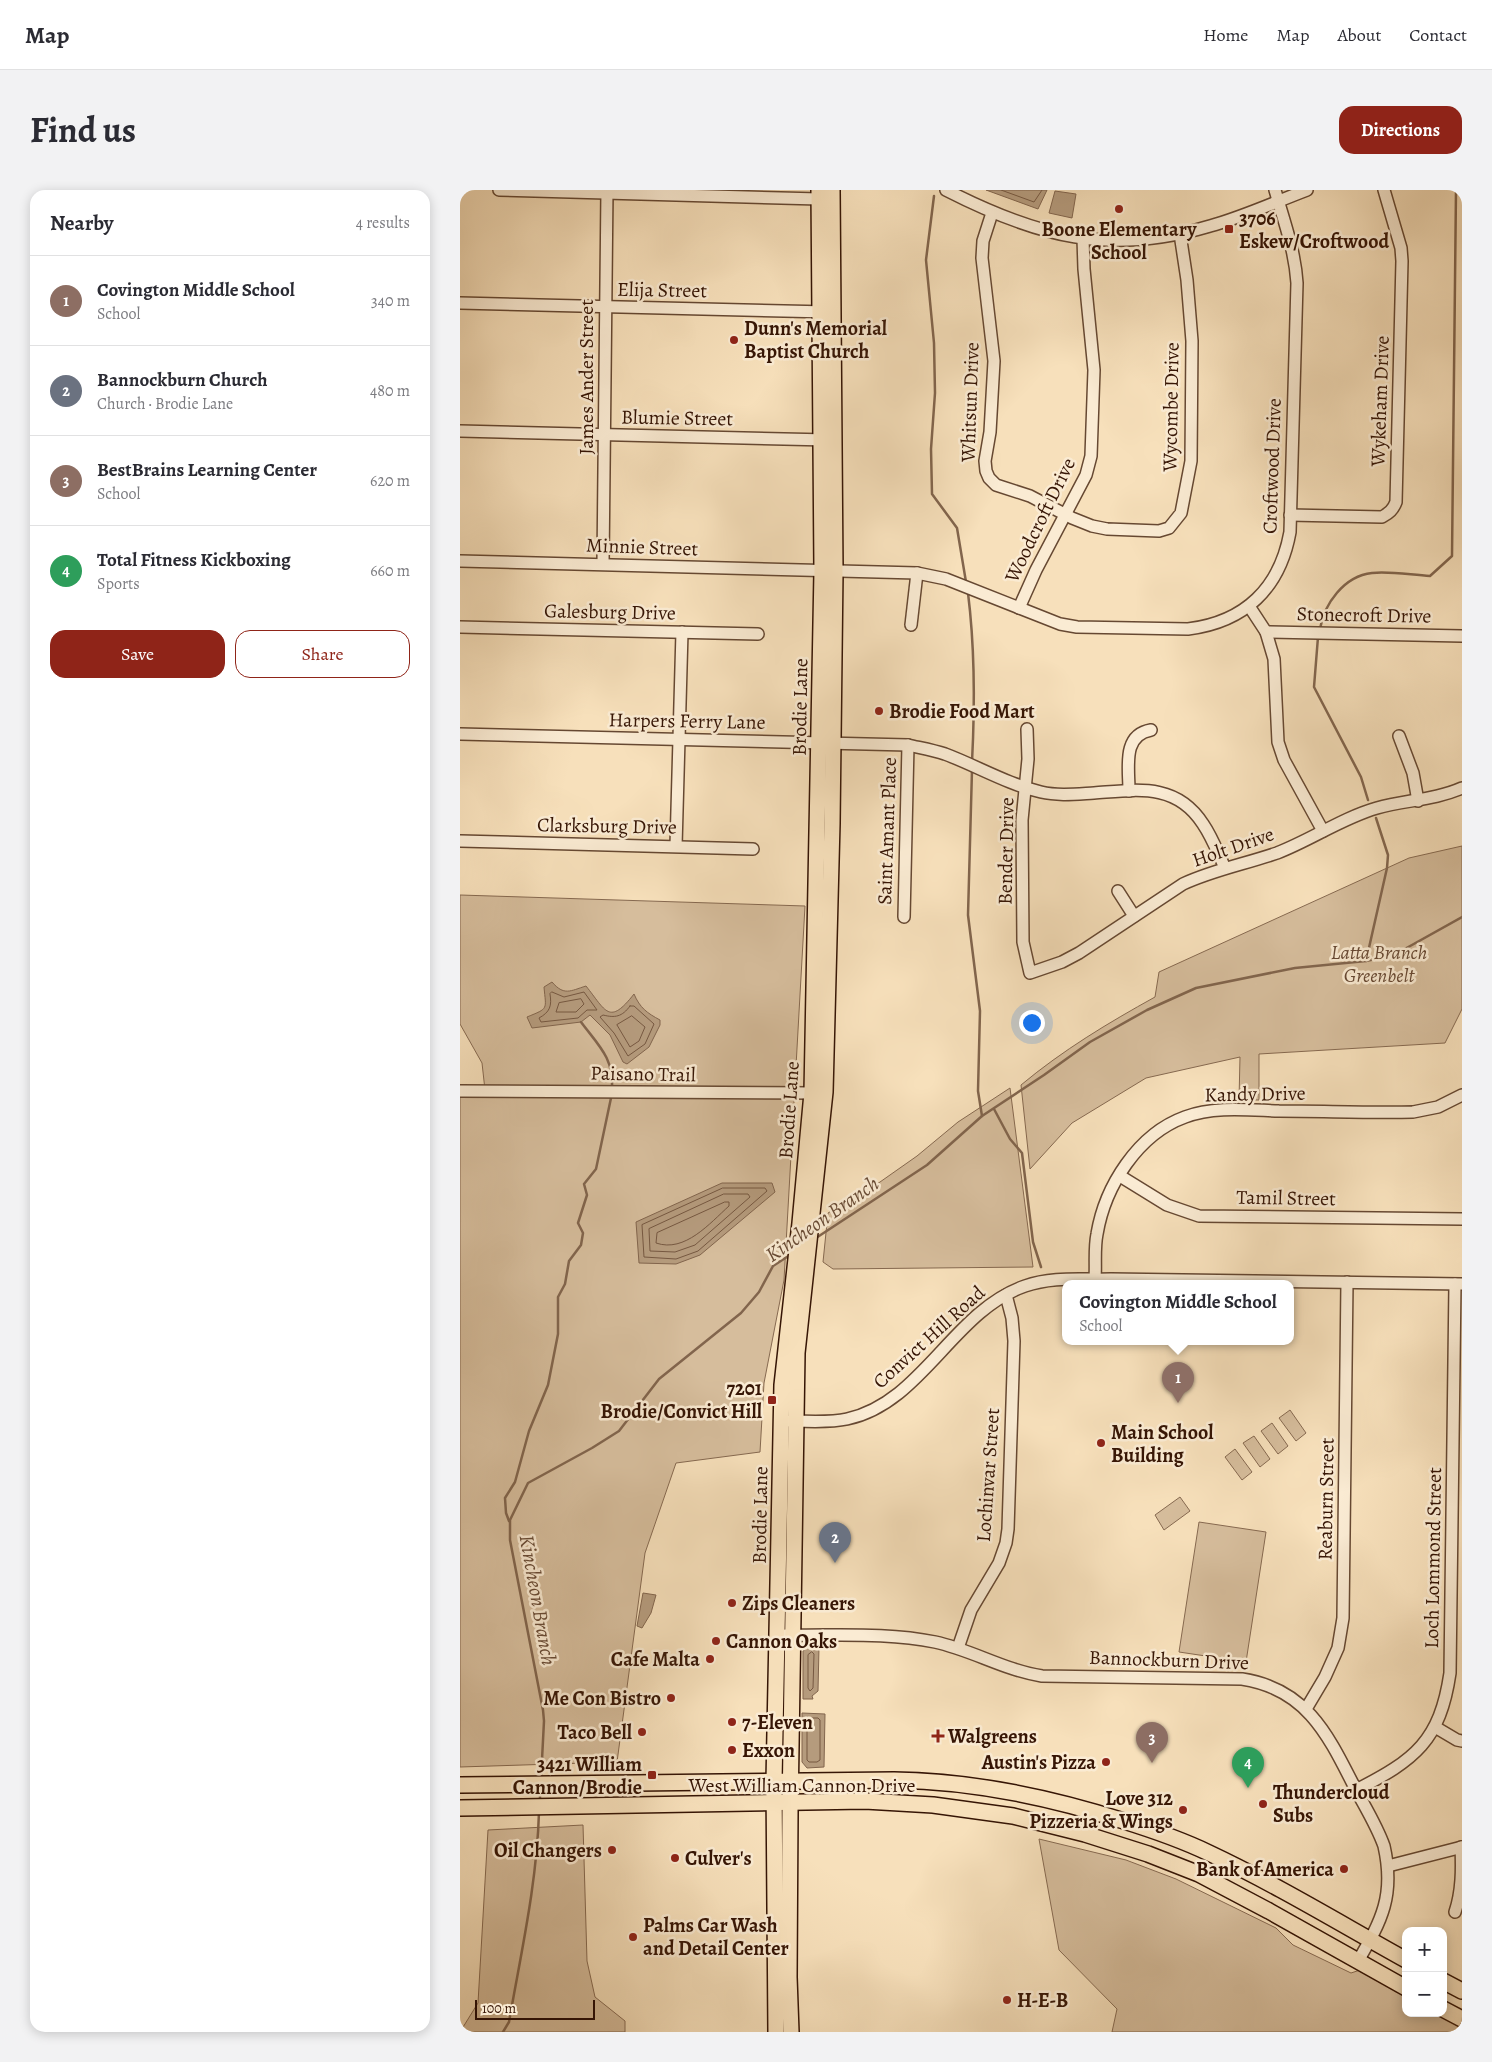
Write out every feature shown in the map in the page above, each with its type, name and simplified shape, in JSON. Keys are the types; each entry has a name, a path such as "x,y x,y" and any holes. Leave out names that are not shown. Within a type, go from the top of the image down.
{"main road":[{"name":"Brodie Lane","path":"826,312 832,190"},
{"name":"Brodie Lane","path":"791,2032 789,1977 790,1782 786,1635 788,1421 797,1353 795,1311 819,1093 829,571 826,312 819,194"},
{"name":"Brodie Lane","path":"776,2032 774,1782 786,1635"},
{"name":"West William Cannon Drive","path":"460,1785 894,1780 937,1781 1018,1793 1091,1811 1160,1832 1208,1852 1402,1958"},
{"path":"632,1783 634,1806"},
{"path":"1013,1816 1018,1793"},
{"name":"West William Cannon Drive","path":"460,1808 866,1801 933,1805 1013,1816 1085,1834 1148,1854 1199,1874 1402,1986"},
{"path":"747,1804 762,1815 774,1830"},
{"path":"1199,1874 1208,1852"},
{"path":"1447,1983 1462,1991"},
{"path":"1447,2011 1462,2019"}],"street":[{"path":"499,190 819,194"},
{"path":"946,190 992,213 1048,232 1083,238 1131,240 1180,234 1226,221 1277,195 1307,190"},
{"name":"Wykeham Drive","path":"1290,515 1382,517 1394,508 1396,502 1402,261 1398,236 1384,190"},
{"name":"James Ander Street","path":"603,564 607,192"},
{"name":"Croftwood Drive","path":"829,571 917,573 959,584 1060,624 1077,627 1188,629 1217,623 1249,606 1263,593 1282,563 1287,547 1290,515 1297,283 1292,247 1277,195"},
{"name":"Whitsun Drive","path":"992,213 983,241 982,258 994,361 990,432 985,461 986,471 989,478 996,485 1030,496 1064,514"},
{"name":"Wycombe Drive","path":"1064,514 1092,526 1107,529 1159,531 1169,528 1181,513 1191,461 1193,359 1187,280 1180,234"},
{"name":"Woodcroft Drive","path":"1019,608 1064,514 1086,475 1091,456 1094,370 1084,269 1083,238"},
{"name":"Elija Street","path":"460,303 826,312"},
{"name":"Blumie Street","path":"460,431 827,440"},
{"name":"Minnie Street","path":"460,561 829,571"},
{"path":"911,625 917,573"},
{"path":"1249,606 1266,632 1274,659 1278,742 1284,760 1323,831"},
{"name":"Galesburg Drive","path":"460,626 758,634"},
{"path":"676,846 682,632"},
{"name":"Stonecroft Drive","path":"1266,632 1462,636"},
{"name":"Bender Drive","path":"1026,729 1028,759 1022,820 1024,942 1030,973"},
{"path":"1129,791 1130,748 1135,736 1141,732 1151,730"},
{"name":"Harpers Ferry Lane","path":"460,734 908,745 929,749 1041,792 1060,794 1148,790 1163,792 1187,805 1203,824 1225,868"},
{"path":"1399,736 1413,773 1418,801"},
{"name":"Saint Amant Place","path":"904,917 908,745"},
{"name":"Holt Drive","path":"1030,973 1062,962 1079,953 1183,884 1225,868 1276,853 1378,807 1418,801 1462,788"},
{"name":"Clarksburg Drive","path":"460,841 754,849"},
{"path":"1118,891 1134,916"},
{"name":"Paisano Trail","path":"460,1090 819,1093"},
{"name":"Kandy Drive","path":"1095,1279 1096,1236 1110,1193 1139,1148 1153,1135 1174,1122 1198,1114 1233,1110 1413,1112 1438,1107 1462,1096"},
{"name":"Tamil Street","path":"1120,1176 1167,1205 1199,1216 1462,1219"},
{"name":"Convict Hill Road","path":"788,1421 848,1419 880,1406 901,1391 983,1310 1006,1295 1023,1287 1044,1281 1062,1279 1179,1280"},
{"name":"Convict Hill Road","path":"1294,1281 1458,1284"},
{"name":"Reaburn Street","path":"1306,1709 1325,1677 1338,1648 1343,1618 1347,1282"},
{"name":"Loch Lommond Street","path":"1356,1790 1399,1767 1422,1745 1435,1727 1446,1700 1450,1673 1458,1284"},
{"name":"Lochinvar Street","path":"958,1648 970,1610 999,1563 1008,1529 1014,1341 1012,1318 1006,1295"},
{"name":"Bannockburn Drive","path":"786,1635 903,1638 958,1648 1017,1671 1042,1676 1242,1679 1257,1681 1279,1689 1306,1709 1326,1734 1381,1839 1388,1866 1387,1900 1378,1926 1358,1961"},
{"path":"1435,1727 1462,1741"},
{"path":"1388,1866 1462,1847 1461,1893 1455,1912"}],"green space":[{"name":"Latta Branch Greenbelt","path":"1462,846 1462,1009 1445,1043 1259,1054 1259,1100 1239,1100 1240,1057 1146,1078 1072,1123 1030,1169 1021,1085 1053,1060 1086,1038 1155,997 1159,972 1409,858"},
{"path":"460,895 805,906 784,1280 764,1383 760,1452 676,1463 645,1553 617,1762 460,1767 460,1091 485,1090 482,1063 460,1024"},
{"path":"1010,1088 1033,1267 833,1269 823,1262 828,1213 880,1182 917,1156 958,1122"},
{"path":"1290,1410 1306,1433 1296,1441 1279,1418"},
{"path":"1272,1423 1288,1446 1278,1454 1261,1431"},
{"path":"1254,1436 1270,1459 1260,1467 1243,1443"},
{"path":"1235,1449 1252,1472 1242,1480 1225,1457"},
{"path":"1180,1497 1190,1511 1164,1530 1155,1515"},
{"path":"1199,1522 1266,1532 1246,1662 1179,1652"},
{"path":"583,1825 587,1961 595,1997 625,2021 625,2032 460,2032 478,2003 488,1830"},
{"path":"1039,1839 1126,1860 1176,1879 1276,1928 1293,1945 1351,1973 1369,1967 1402,1988 1402,2017 1447,2017 1447,2015 1462,2024 1462,2032 1112,2032 1117,2009 1059,1950"}],"water":[{"path":"986,190 1047,190 1038,209"},
{"path":"1055,191 1076,194 1072,218 1049,213"},
{"path":"552,982 564,991 571,991 586,986 603,1008 613,1012 626,1004 634,994 644,1010 660,1020 660,1025 649,1047 627,1064 623,1062 610,1035 590,1015 581,1022 532,1028 527,1017 543,1010 545,1007 544,987"},
{"path":"722,1183 772,1183 775,1192 700,1255 676,1264 639,1263 636,1222"},
{"path":"643,1593 656,1595 651,1613 642,1628 637,1626"},
{"path":"808,1647 819,1647 818,1691 812,1696 813,1699 803,1699 803,1651"},
{"path":"802,1713 825,1714 824,1767 807,1768 802,1762"}],"waterway":[{"path":"1320,629 1326,610 1337,593 1344,585 1362,575 1393,573 1430,576 1452,556 1456,190"},
{"path":"934,196 926,260 934,343 935,393 931,449 932,494 957,528 966,582"},
{"path":"968,593 974,677 972,762"},
{"path":"1318,637 1314,687 1361,777 1368,800"},
{"path":"972,770 968,915 980,1011 978,1091 982,1116"},
{"path":"1366,961 1387,868 1388,855 1376,818"},
{"name":"Kincheon Branch","path":"816,1238 927,1165 982,1116 1090,1042 1147,1010 1196,988 1295,968 1366,961 1394,955 1462,917"},
{"path":"581,1022 608,1060 612,1077 612,1088"},
{"path":"509,1521 506,1513 505,1498 515,1482 529,1431 548,1385 558,1334 558,1297 565,1284 569,1261 581,1245 583,1233 578,1223 587,1195 584,1184 596,1169 611,1098"},
{"path":"994,1109 1010,1139 1022,1153 1033,1242 1041,1267"},
{"name":"Kincheon Branch","path":"541,1779 543,1710 510,1540 510,1520 528,1483 619,1431 659,1379 741,1313 759,1292 773,1266 790,1255"},
{"name":"Kincheon Branch","path":"540,1790 540,1801"},
{"name":"Kincheon Branch","path":"503,2032 509,2022 528,1918 538,1839 539,1812"}],"place":[{"name":"Boone Elementary School","path":"1119,209"},
{"name":"3706 Eskew/Croftwood","path":"1229,229"},
{"name":"Dunn's Memorial Baptist Church","path":"734,340"},
{"name":"Brodie Food Mart","path":"879,711"},
{"name":"7201 Brodie/Convict Hill","path":"772,1400"},
{"name":"Covington Middle School","path":"1178,1403"},
{"name":"Main School Building","path":"1101,1443"},
{"name":"Bannockburn Church","path":"835,1563"},
{"name":"Zips Cleaners","path":"732,1603"},
{"name":"Cannon Oaks","path":"716,1641"},
{"name":"Cafe Malta","path":"710,1659"},
{"name":"Me Con Bistro","path":"671,1698"},
{"name":"7-Eleven","path":"732,1722"},
{"name":"Taco Bell","path":"642,1732"},
{"name":"Walgreens","path":"938,1736"},
{"name":"Exxon","path":"732,1750"},
{"name":"Austin's Pizza","path":"1106,1762"},
{"name":"BestBrains Learning Center","path":"1152,1763"},
{"name":"3421 William Cannon/Brodie","path":"652,1775"},
{"name":"Total Fitness Kickboxing","path":"1248,1788"},
{"name":"Thundercloud Subs","path":"1263,1804"},
{"name":"Love 312 Pizzeria & Wings","path":"1183,1810"},
{"name":"Oil Changers","path":"612,1850"},
{"name":"Culver's","path":"675,1858"},
{"name":"Bank of America","path":"1344,1869"},
{"name":"Palms Car Wash and Detail Center","path":"633,1937"},
{"name":"H-E-B","path":"1007,2000"}]}
